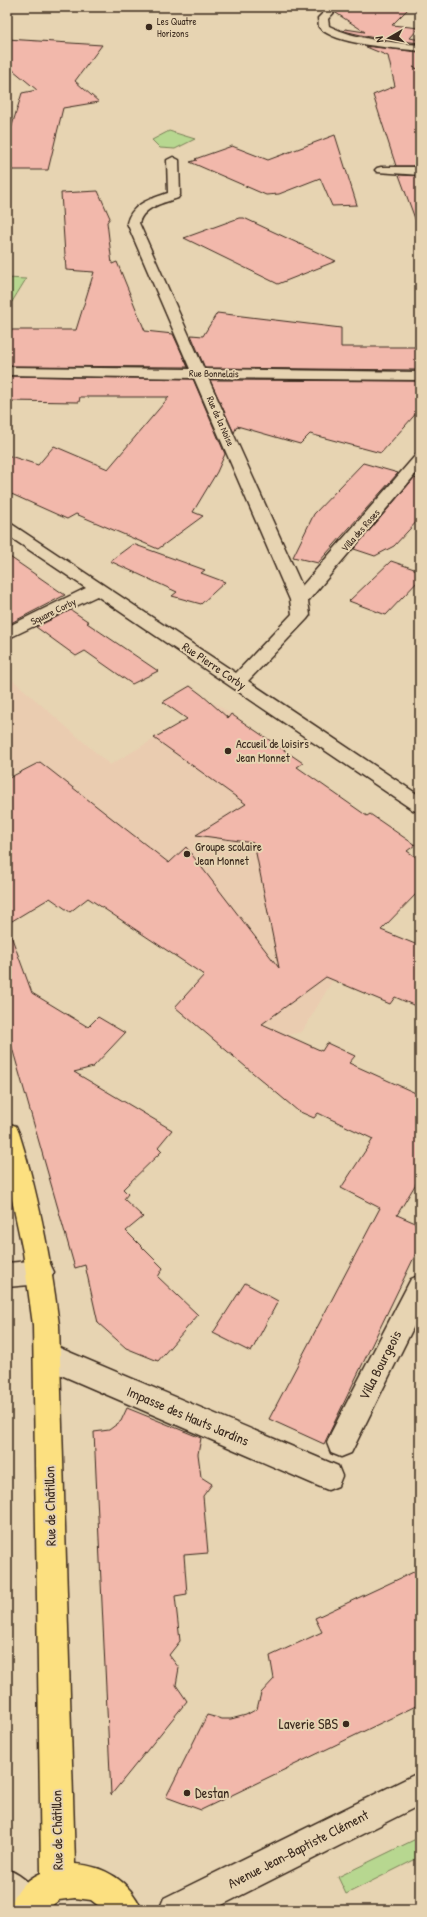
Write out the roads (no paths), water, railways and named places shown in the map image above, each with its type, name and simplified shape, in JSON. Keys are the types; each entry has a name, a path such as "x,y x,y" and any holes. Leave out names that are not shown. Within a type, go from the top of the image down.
{"main road":[{"name":"Rue de Châtillon","path":"7,1133 21,1176 40,1272 48,1356 58,1883"},
{"path":"20,1901 42,1892 58,1883 84,1880 108,1890 120,1902 125,1910"}],"street":[{"path":"334,7 323,18 324,27 339,36 366,42 420,48"},
{"name":"Rue de la Noise","path":"173,160 174,195 140,210 134,215 133,223 299,600 301,615 237,682"},
{"path":"381,170 420,171"},
{"name":"Rue Bonnelais","path":"7,372 420,376"},
{"name":"Villa des Roses","path":"299,600 420,459"},
{"name":"Rue Pierre Corby","path":"7,528 420,805"},
{"name":"Square Corby","path":"7,634 98,589"},
{"path":"7,1274 40,1272"},
{"name":"Villa Bourgeois","path":"341,1443 420,1288"},
{"name":"Impasse des Hauts Jardins","path":"48,1356 328,1476"},
{"name":"Avenue Jean-Baptiste Clément","path":"176,1910 420,1788"}],"place":[{"name":"Les Quatre Horizons","path":"149,27"},
{"name":"Accueil de loisirs Jean Monnet","path":"228,751"},
{"name":"Groupe scolaire Jean Monnet","path":"187,854"},
{"name":"Laverie SBS","path":"346,1724"},
{"name":"Destan","path":"187,1793"}]}
